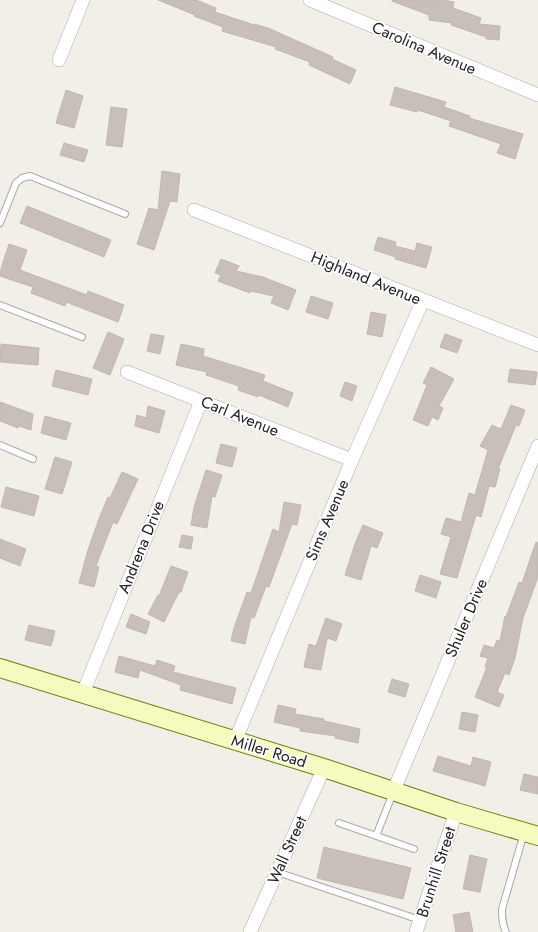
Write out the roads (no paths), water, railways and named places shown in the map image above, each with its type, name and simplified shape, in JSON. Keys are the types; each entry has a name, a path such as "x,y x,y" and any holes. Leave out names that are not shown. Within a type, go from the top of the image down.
{"main road":[{"name":"Miller Road","path":"0,668 394,790 456,812 531,834"}],"street":[{"path":"59,60 83,0"},
{"name":"Carolina Avenue","path":"310,0 538,95"},
{"name":"Highland Avenue","path":"194,210 538,345"},
{"name":"Sims Avenue","path":"235,741 352,460 423,300"},
{"name":"Carl Avenue","path":"127,372 352,460"},
{"name":"Andrena Drive","path":"82,694 88,683 201,401"},
{"name":"Shuler Drive","path":"394,790 538,446"},
{"name":"Wall Street","path":"250,932 324,768"},
{"name":"Brunhill Street","path":"418,926 456,812"}],"lane":[{"path":"0,223 16,183 22,178 30,176 125,214"},
{"path":"0,305 82,337"},
{"path":"0,445 33,459"},
{"path":"376,836 394,790"},
{"path":"339,823 414,849"},
{"path":"506,932 502,918 502,909 531,834"},
{"path":"277,872 418,926"}]}
